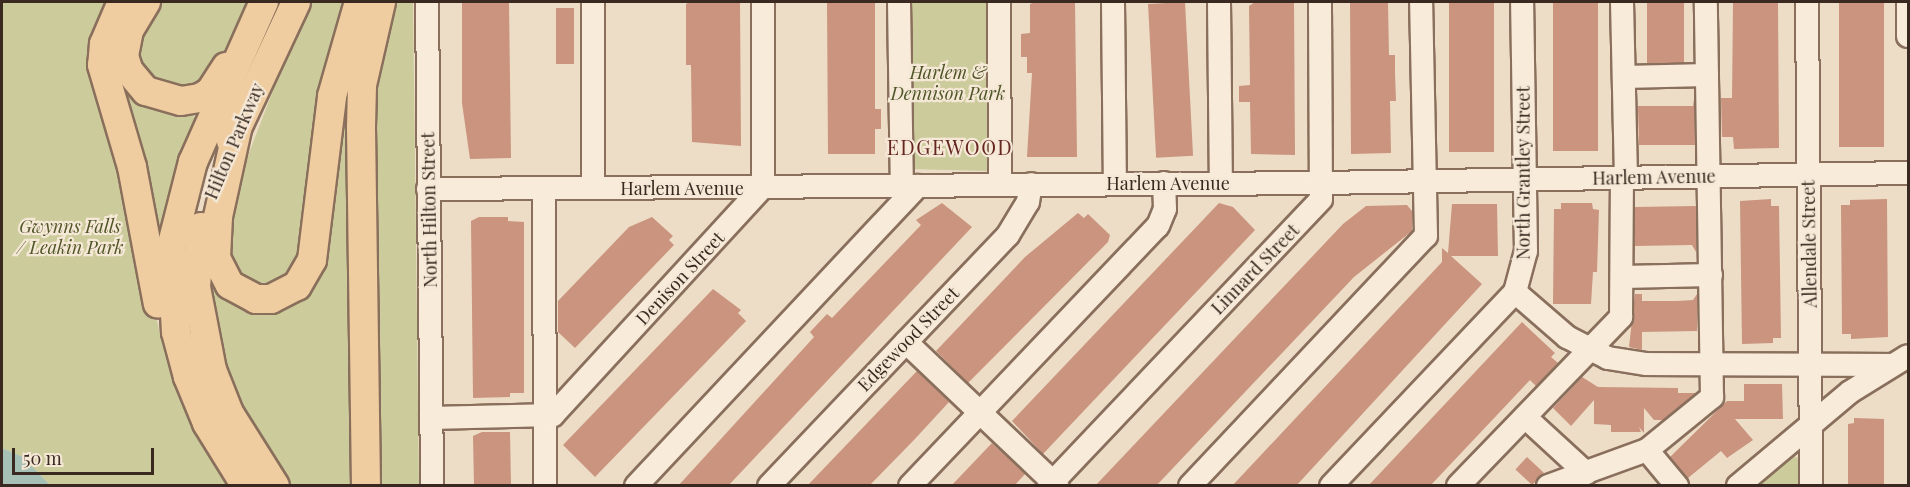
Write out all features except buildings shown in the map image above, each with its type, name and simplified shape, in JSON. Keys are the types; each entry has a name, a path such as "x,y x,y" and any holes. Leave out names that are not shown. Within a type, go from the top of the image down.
{"main road":[{"path":"122,2 104,44 102,65 132,167 161,314 188,377"},
{"path":"146,2 129,30 124,56 129,71 155,97 181,101 210,92 262,8"},
{"name":"Hilton Parkway","path":"275,486 229,413 212,370 196,287 202,219 238,125 296,2"},
{"path":"238,125 218,216 216,258 230,285 256,299 271,299 297,285 312,260 332,96 359,2"},
{"path":"366,486 361,116 368,51 381,2"},
{"name":"Hilton Parkway","path":"246,486 207,423 188,377 176,332 170,286 177,210 193,162 262,8"}],"street":[{"name":"North Hilton Street","path":"427,2 432,486"},
{"path":"593,2 593,188"},
{"path":"763,187 764,2"},
{"path":"636,486 910,186 899,2"},
{"path":"999,2 1000,184"},
{"path":"1113,2 1115,183"},
{"path":"1219,2 1221,183"},
{"name":"Linnard Street","path":"906,342 1053,484 1321,199 1320,2"},
{"path":"1190,486 1426,236 1421,2"},
{"name":"North Grantley Street","path":"1331,486 1515,292 1526,251 1522,2"},
{"path":"1458,486 1586,350 1621,317 1624,178 1622,2"},
{"path":"1548,486 1647,450 1712,397 1706,2"},
{"name":"Allendale Street","path":"1807,2 1811,486"},
{"path":"1908,2 1908,36"},
{"path":"1624,77 1707,75"},
{"name":"Harlem Avenue","path":"428,189 1321,183 1908,173"},
{"path":"910,486 1158,226 1165,209 1164,183"},
{"name":"Edgewood Street","path":"770,486 1008,235 1028,202 1031,184"},
{"name":"Denison Street","path":"544,415 553,415 763,187"},
{"path":"544,189 545,486"},
{"path":"1623,277 1711,275"},
{"path":"1515,292 1586,350 1629,362 1810,364 1900,360"},
{"path":"1738,486 1810,425 1900,360"},
{"path":"431,418 544,415"},
{"path":"1525,417 1586,473"},
{"path":"1647,450 1677,486"}],"green space":[{"name":"Gwynns Falls / Leakin Park","path":"2,2 105,2 91,38 163,346 186,405 232,485 50,485 23,457 2,448"},
{"path":"157,2 249,2 217,65 205,81 185,92 141,73 136,50"},
{"path":"307,2 353,2 308,248 293,281 270,290 242,283 226,261 234,192"},
{"path":"392,2 413,2 419,485 375,485 372,113"},
{"name":"Harlem & Dennison Park","path":"904,2 991,2 992,168 987,171 910,169"},
{"path":"354,76 357,485 289,485 249,427 219,355 213,325 211,271 298,299 346,77"},
{"name":"Gwynns Falls / Leakin Park","path":"127,88 152,108 196,117 169,210 162,251 117,92"},
{"path":"1794,457 1801,458 1801,485 1759,486"}],"shaded area":[{"path":"2,448 23,457 50,485 2,485"}],"district":[{"name":"EDGEWOOD","path":"950,146"}]}
